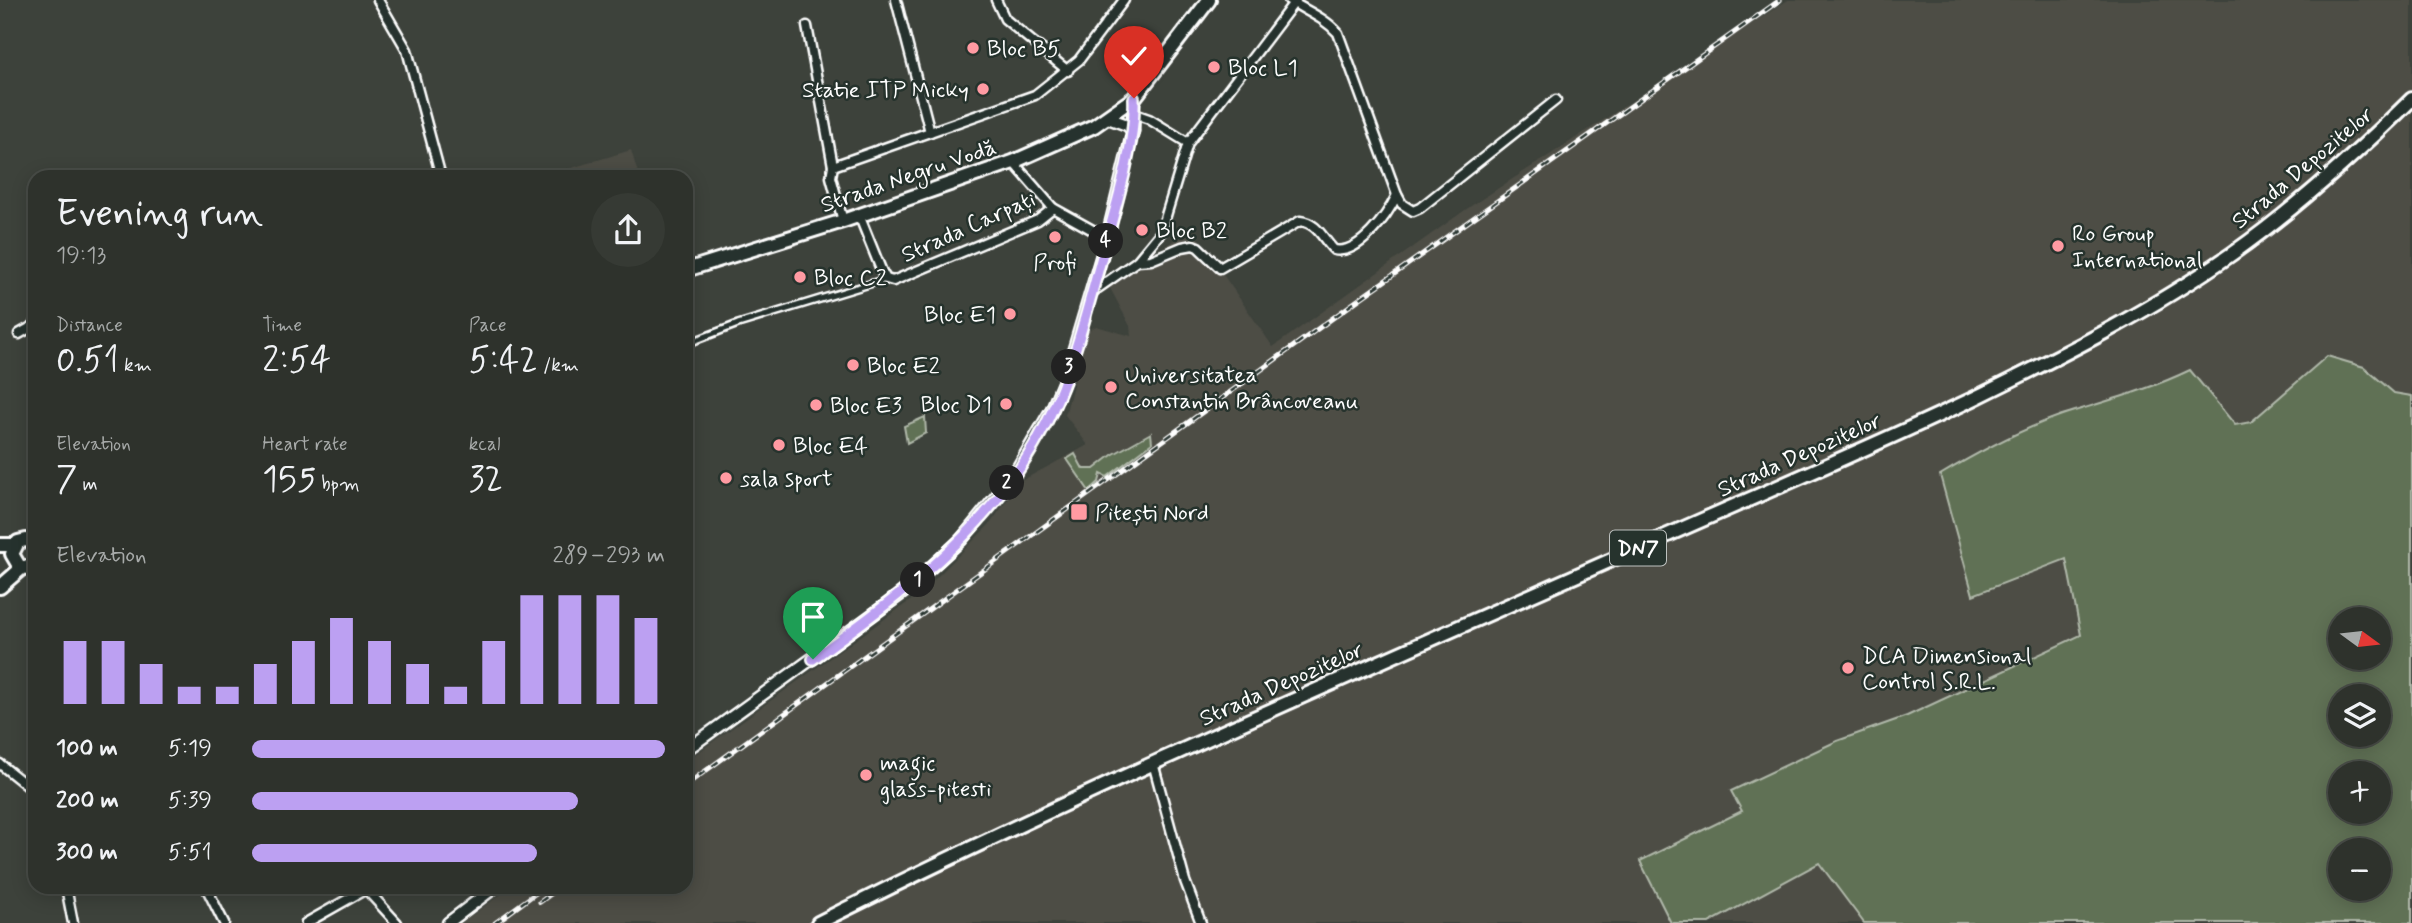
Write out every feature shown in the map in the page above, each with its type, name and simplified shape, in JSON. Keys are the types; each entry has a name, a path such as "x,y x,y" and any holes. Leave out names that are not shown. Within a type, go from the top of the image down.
{"main road":[{"name":"Strada Negru Vodă","path":"693,268 1013,162 1094,127 1134,98 1209,0"},
{"name":"Strada Depozitelor","path":"818,923 981,842 1153,763 1887,438 2052,361 2174,292 2247,243 2300,200 2412,99"},
{"path":"0,545 15,545 28,541"},
{"path":"15,545 13,558 28,566"},
{"path":"0,587 28,567"}],"street":[{"path":"378,0 407,50 439,170"},
{"path":"897,0 930,132"},
{"path":"996,0 1005,19 1068,71"},
{"path":"833,166 1035,95 1079,60 1124,0"},
{"path":"1091,293 1137,261 1161,232 1188,143 1293,1 1312,16 1329,22 1338,33 1396,195 1402,204 1413,211 1556,100"},
{"path":"807,26 833,166 831,177 843,220"},
{"path":"693,745 904,592 961,540 1013,476 1034,443 1066,376 1107,237 1133,131 1134,98"},
{"path":"1135,114 1149,119 1188,143"},
{"path":"1108,118 1127,125 1133,131"},
{"name":"Strada Carpați","path":"1013,162 1053,208 1107,237"},
{"path":"1137,261 1151,260 1193,245 1220,268 1300,221 1310,222 1334,250 1343,251 1357,245 1381,222 1396,195"},
{"name":"Strada Carpați","path":"859,215 886,279 893,281 1038,220 1053,208"},
{"path":"693,341 738,324 886,279"},
{"path":"19,334 28,330"},
{"path":"1153,763 1185,881 1201,923"},
{"path":"0,764 28,786"},
{"path":"67,894 73,923"},
{"path":"210,894 224,923"},
{"path":"306,923 355,894"},
{"path":"370,894 397,923"},
{"path":"447,923 486,894"}],"shaded area":[{"path":"1788,0 2412,0 2412,396 2394,393 2364,367 2327,356 2251,422 2235,425 2190,370 2140,392 2061,416 2066,558 2081,635 1907,716 1837,741 1731,791 1742,811 1640,861 1671,923 461,923 501,894 693,894 693,756 921,593 990,524 1021,481 1088,445 1065,415 1087,334 1096,326 1131,336 1130,326 1109,286 1191,228 1273,347 1468,208"},
{"path":"631,150 637,170 565,170"},
{"path":"1819,863 1864,923 1709,923"}],"green space":[{"path":"2327,356 2364,367 2394,393 2412,396 2412,923 1864,923 1819,863 1709,923 1671,923 1640,861 1742,811 1731,791 1837,741 1907,716 2081,635 2066,559 1973,595 1940,475 2030,427 2143,389 2190,370 2235,425 2251,422"},
{"path":"925,417 926,433 907,443 904,426"},
{"path":"1151,433 1152,443 1107,477 1101,474 1099,482 1089,491 1067,459 1075,454 1083,469 1094,469 1112,455"}],"railway":[{"path":"693,780 1348,307 1780,0"},
{"path":"495,923 534,894"},
{"path":"540,902 551,894"}],"place":[{"name":"Bloc B5","path":"973,48"},
{"name":"Bloc L1","path":"1214,67"},
{"name":"Statie ITP Micky","path":"983,89"},
{"name":"Bloc B2","path":"1142,230"},
{"name":"Profi","path":"1055,237"},
{"name":"Ro Group International","path":"2058,246"},
{"name":"Bloc C2","path":"800,277"},
{"name":"Bloc E1","path":"1010,314"},
{"name":"Bloc E2","path":"853,365"},
{"name":"Universitatea Constantin Brâncoveanu","path":"1111,387"},
{"name":"Bloc D1","path":"1006,404"},
{"name":"Bloc E3","path":"816,405"},
{"name":"Bloc E4","path":"779,445"},
{"name":"sala sport","path":"726,478"},
{"name":"Pitești Nord","path":"1079,512"},
{"name":"DCA Dimensional Control S.R.L.","path":"1848,668"},
{"name":"magic glass-pitesti","path":"866,775"}],"route":[{"path":"813,659 904,592 937,564 989,508 1034,443 1056,402 1088,304 1133,131 1134,98"}]}
